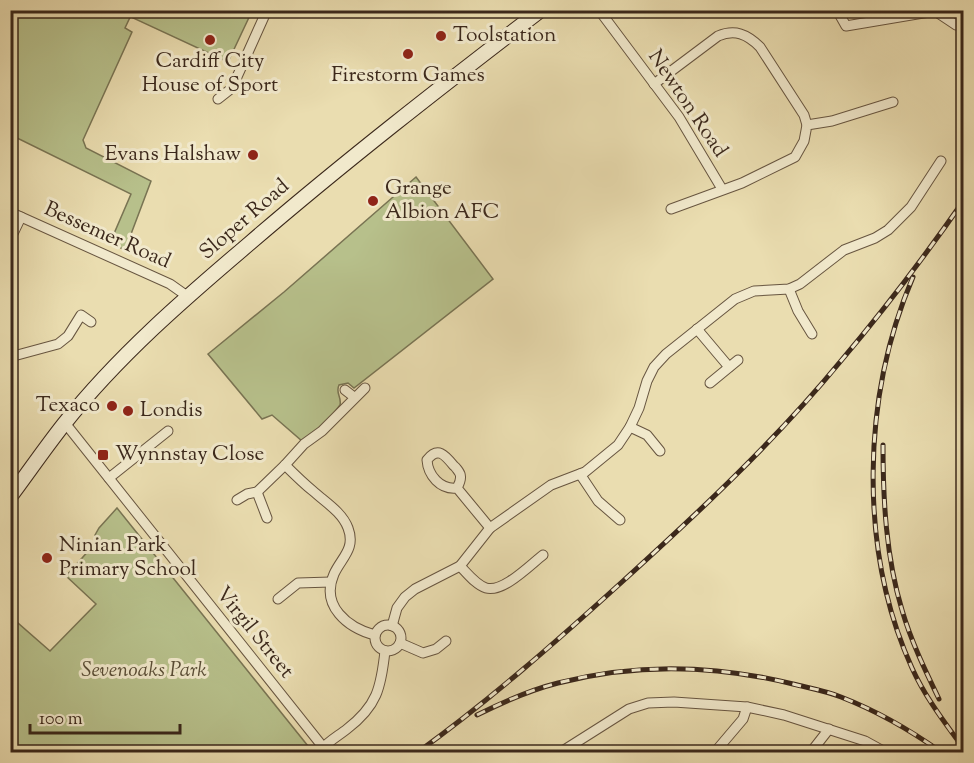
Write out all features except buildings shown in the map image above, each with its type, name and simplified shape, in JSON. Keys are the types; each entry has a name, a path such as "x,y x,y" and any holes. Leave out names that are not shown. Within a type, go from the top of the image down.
{"street":[{"path":"218,99 232,88 267,10"},
{"name":"Sloper Road","path":"10,497 65,423 129,353 187,296 337,168 541,10"},
{"name":"Newton Road","path":"599,10 679,117 722,189"},
{"path":"837,10 846,26 935,11 956,25 963,15"},
{"path":"654,84 718,36 726,33 743,34 750,37 760,47 804,115 807,125 804,141 795,157 742,183 671,209"},
{"path":"807,125 832,121 893,102"},
{"path":"392,626 397,608 405,597 415,589 460,566 490,528 550,484 580,474 595,465 618,445 639,408 646,381 654,367 666,354 735,299 754,291 789,289 800,284 844,250 876,238 888,230 911,207 941,161"},
{"name":"Bessemer Road","path":"10,212 170,284 187,296"},
{"path":"10,240 21,217"},
{"path":"789,289 798,311 812,334"},
{"path":"10,359 58,344 68,336 81,315 91,322"},
{"path":"697,329 729,367"},
{"path":"710,383 738,360"},
{"path":"237,500 247,494 257,492 304,444 322,431 365,388"},
{"path":"345,390 354,397"},
{"name":"Virgil Street","path":"65,423 323,751"},
{"path":"630,427 647,435 660,451"},
{"path":"109,478 168,432"},
{"path":"285,465 333,508 348,528 350,538 348,553 331,582 333,602 350,626 375,635"},
{"path":"580,474 598,501 620,520"},
{"path":"457,488 490,528"},
{"path":"257,492 267,518"},
{"path":"460,566 477,584 493,588 510,581 543,555"},
{"path":"278,599 298,583 331,582"},
{"path":"392,626 400,633 400,643 394,650 385,651 377,646 375,635 381,627 392,626"},
{"path":"400,643 423,653 436,649 446,641"},
{"path":"323,751 356,722 374,701 382,676 385,651"},
{"path":"561,753 629,709 648,703 709,703 747,707 784,715 829,729 865,741 885,753"},
{"path":"715,753 742,719 747,707"},
{"path":"811,753 829,729"}],"green space":[{"name":"Cardiff City House of Sport","path":"136,10 252,11 228,62 133,18"},
{"path":"10,11 133,11 125,28 132,32 83,140 86,148 151,181 125,250 110,243 131,194 11,135"},
{"path":"416,177 493,279 354,388 348,383 339,385 340,405 323,427 302,441 272,415 262,419 208,354 284,292"},
{"name":"Sevenoaks Park","path":"117,508 311,752 11,752 11,617 50,651 96,604 66,576 99,539 95,535 99,528"}],"railway":[{"path":"418,752 497,691 573,626 680,529 763,448 872,323 964,200"},
{"path":"913,277 896,323 884,372 876,422 873,472 875,523 882,573 894,622 912,668 929,700 964,749"},
{"path":"883,445 886,528 892,570 914,644 939,699"},
{"path":"477,715 537,689 587,677 646,670 705,670 764,678 835,695 867,708 941,752"}],"place":[{"name":"Toolstation","path":"441,36"},
{"name":"Cardiff City House of Sport","path":"210,40"},
{"name":"Firestorm Games","path":"408,54"},
{"name":"Evans Halshaw","path":"253,155"},
{"name":"Grange Albion AFC","path":"373,201"},
{"name":"Texaco","path":"112,406"},
{"name":"Londis","path":"128,411"},
{"name":"Wynnstay Close","path":"103,455"},
{"name":"Ninian Park Primary School","path":"47,558"}]}
